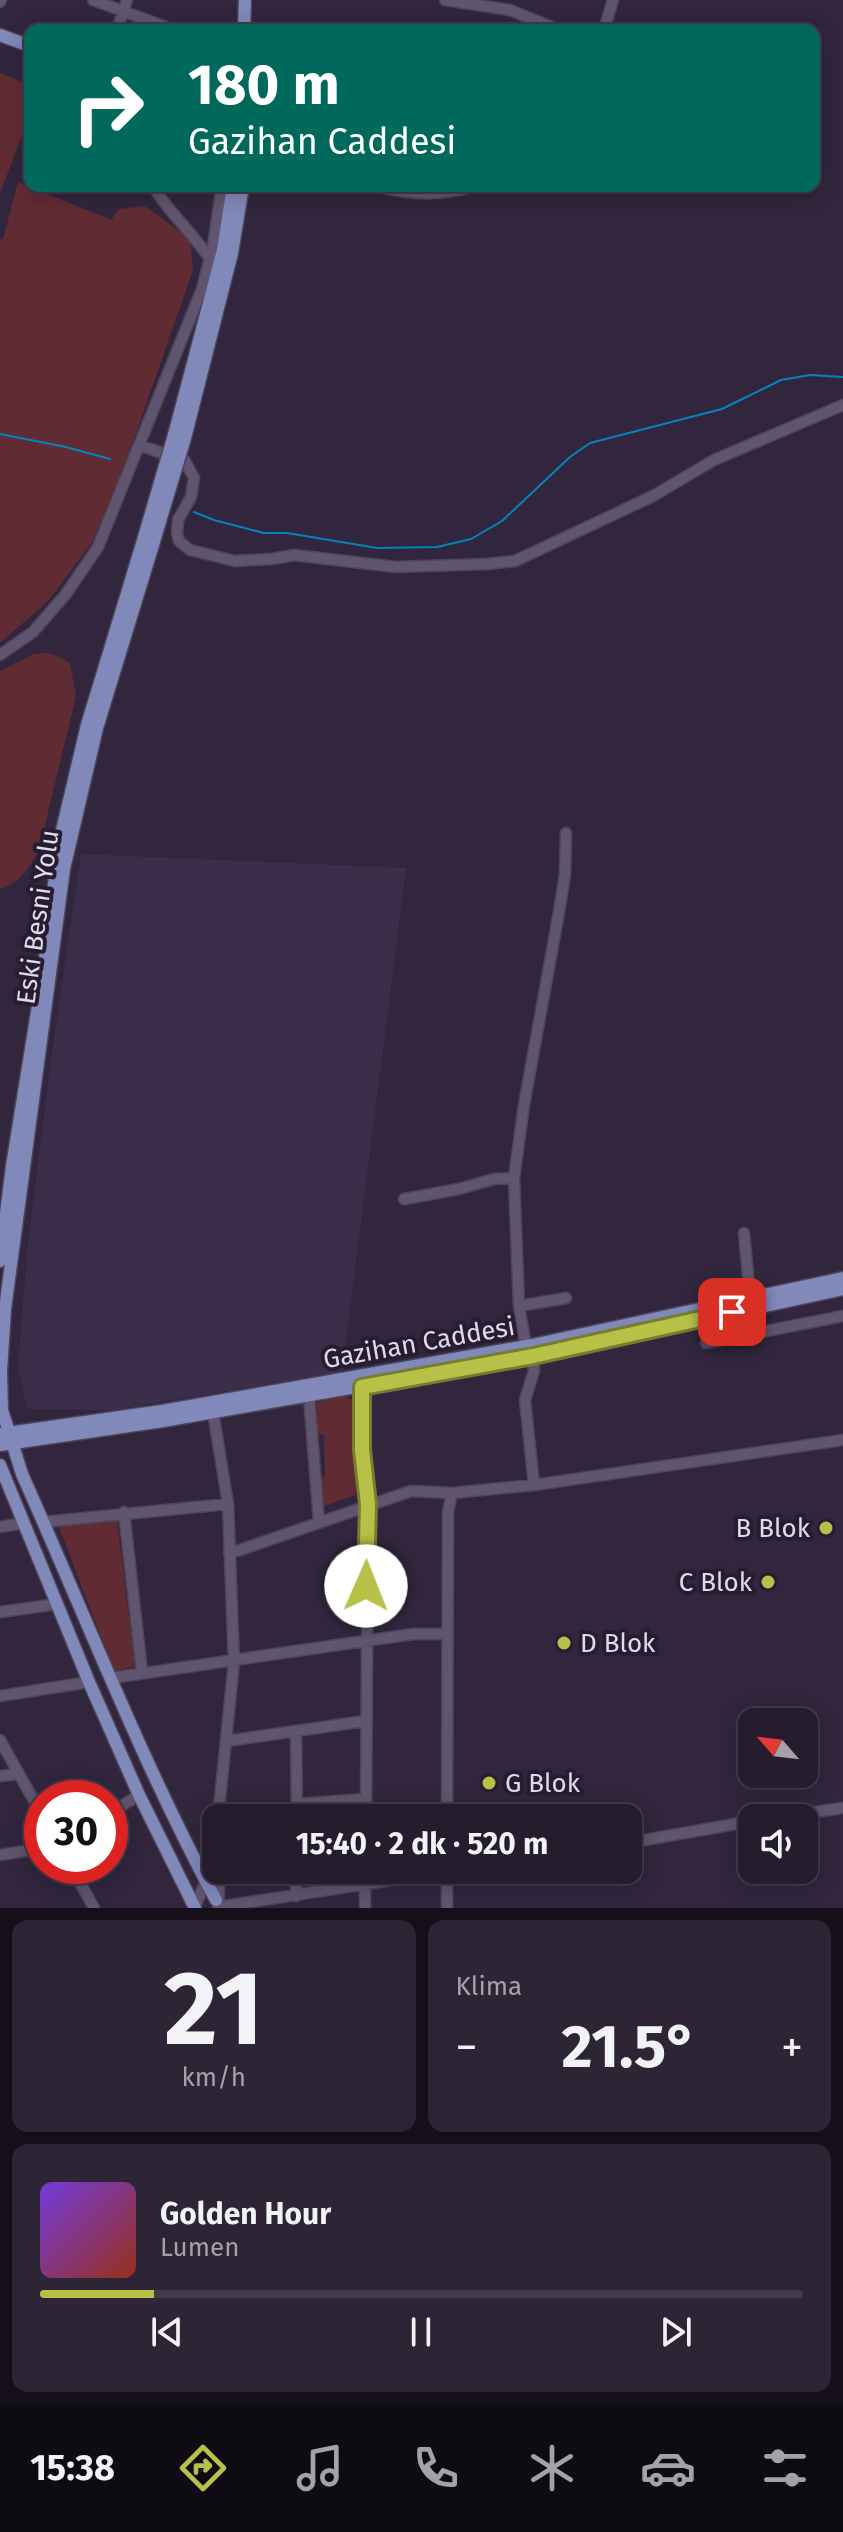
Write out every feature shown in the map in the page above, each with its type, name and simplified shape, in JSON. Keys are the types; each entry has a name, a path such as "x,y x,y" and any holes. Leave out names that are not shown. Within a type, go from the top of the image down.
{"main road":[{"path":"244,24 245,0"},
{"path":"251,24 252,0"},
{"path":"0,35 24,44"},
{"path":"180,436 225,242 232,192"},
{"path":"147,546 234,244 242,192"},
{"name":"Eski Besni Yolu","path":"0,1261 6,1165 43,975 59,843 94,701 147,546"},
{"name":"Eski Besni Yolu","path":"147,546 64,869 5,1309 2,1410 5,1439 202,1875"},
{"name":"Gazihan Caddesi","path":"5,1439 529,1351 750,1296 843,1278"},
{"name":"Gazihan Caddesi","path":"5,1439 117,1429 362,1387 843,1289"},
{"path":"0,1465 139,1795 196,1906 205,1896 217,1905"},
{"path":"89,1682 111,1678"},
{"name":"Eski Besni Yolu","path":"206,1884 217,1905"}],"street":[{"path":"93,0 125,6 162,24"},
{"path":"445,0 510,10 542,24"},
{"path":"606,24 613,0"},
{"path":"157,192 210,259"},
{"path":"0,655 33,632 66,594 98,547 202,289 221,192"},
{"path":"399,192 442,192"},
{"path":"139,445 185,461 189,466 194,478 191,497 178,520 177,533 179,541 190,550 235,561 294,555 396,567 487,564 515,561 653,496 714,460 843,405"},
{"path":"534,1485 525,1400 534,1371 519,1306 514,1178 565,875 566,833"},
{"path":"404,1199 494,1179 514,1178"},
{"path":"744,1233 750,1296"},
{"path":"519,1306 566,1298"},
{"path":"706,1343 810,1320 843,1316"},
{"path":"362,1387 362,1450 368,1504 366,1804"},
{"path":"309,1396 319,1522"},
{"path":"213,1412 228,1504 234,1662 221,1804"},
{"path":"229,1552 368,1504 417,1491 452,1493 534,1485 843,1440"},
{"path":"447,1804 448,1512 452,1493"},
{"path":"43,1522 228,1504"},
{"path":"124,1512 142,1672"},
{"path":"0,1527 24,1523"},
{"path":"0,1612 57,1604"},
{"path":"111,1678 365,1640 413,1634 448,1634"},
{"path":"0,1696 89,1682"},
{"path":"227,1741 365,1721"},
{"path":"296,1731 297,1804 366,1799"},
{"path":"0,1740 24,1784"},
{"path":"0,1776 18,1774"},
{"path":"128,1802 139,1795"},
{"path":"818,1812 843,1808"},
{"path":"642,1841 738,1823"},
{"path":"0,1855 24,1851"},
{"path":"81,1884 94,1908"},
{"path":"196,1906 204,1884"},
{"path":"219,1884 217,1905 282,1903 296,1896 371,1884"},
{"path":"296,1884 296,1896"},
{"path":"447,1908 449,1884"},
{"path":"365,1885 365,1908"}],"shaded area":[{"path":"0,73 24,83 24,131 0,193"},
{"path":"18,182 24,184 24,192 42,192 111,220 119,209 145,206 190,239 193,270 118,485 91,544 48,601 0,643 0,239 3,239"},
{"path":"34,654 53,654 70,663 76,696 39,850 18,879 0,889 0,671"},
{"path":"81,854 406,868 342,1372 113,1410 27,1409 18,1369 27,1252"},
{"path":"346,1396 355,1403 356,1495 321,1507 320,1482 325,1476 324,1436 318,1433 317,1402"},
{"path":"117,1520 135,1666 114,1671 59,1527"}],"waterway":[{"path":"194,512 264,533 287,533 377,548 437,547 471,539 502,521 570,457 590,443 722,409 781,380 810,375 843,377"},
{"path":"0,434 110,459"}],"place":[{"name":"B Blok","path":"826,1528"},
{"name":"C Blok","path":"768,1582"},
{"name":"D Blok","path":"564,1643"},
{"name":"G Blok","path":"489,1783"}],"route":[{"path":"366,1586 368,1504 362,1450 362,1387 533,1356 732,1312"}]}
